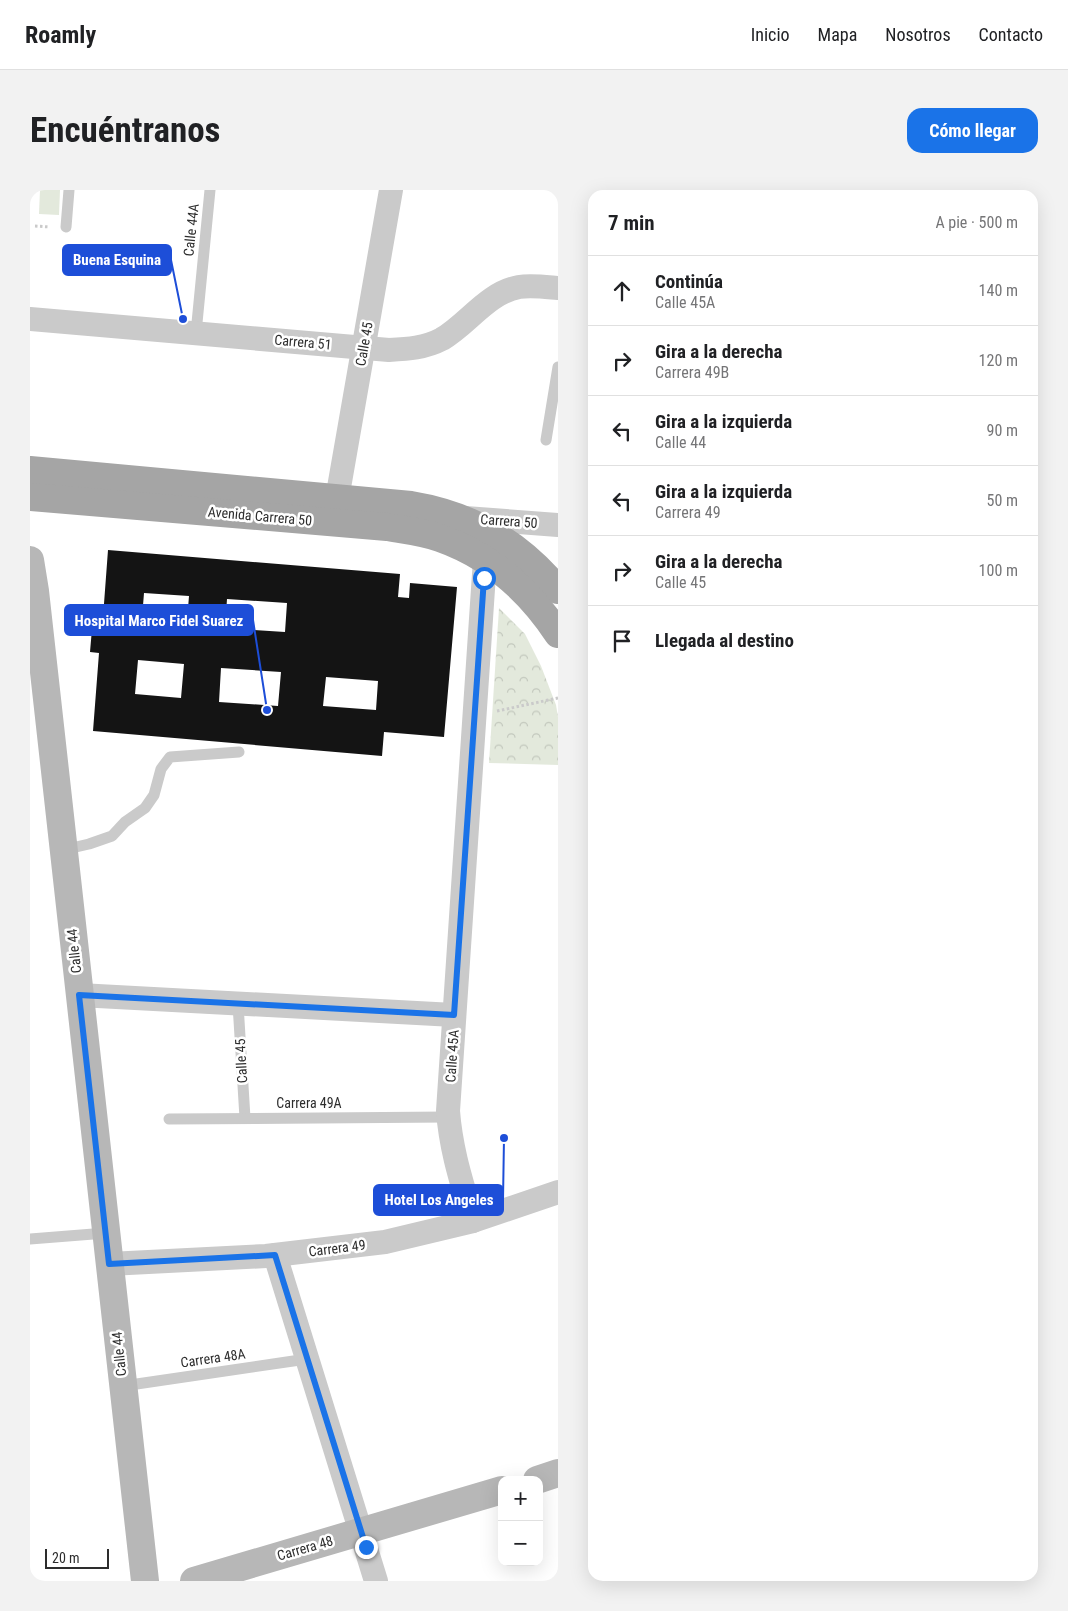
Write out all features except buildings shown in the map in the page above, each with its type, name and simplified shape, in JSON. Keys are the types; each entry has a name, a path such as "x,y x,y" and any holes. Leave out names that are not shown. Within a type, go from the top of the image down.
{"main road":[{"name":"Avenida Carrera 50","path":"30,470 436,509 461,517 493,534 521,554 549,579 558,590"},
{"name":"Avenida Carrera 50","path":"30,497 387,527 440,538 485,559 507,575 543,612 558,634"},
{"name":"Calle 44","path":"30,560 145,1581"},
{"path":"543,1478 558,1473"},
{"name":"Carrera 48","path":"194,1581 498,1491"}],"street":[{"name":"Calle 45","path":"337,499 391,190"},
{"name":"Carrera 51","path":"30,319 389,350 410,349 428,345 443,338 492,299 505,292 520,287 558,288"},
{"name":"Carrera 50","path":"461,517 558,525"},
{"name":"Calle 45A","path":"472,1221 454,1156 448,1117 485,559"},
{"path":"79,995 454,1015"},
{"name":"Carrera 49","path":"109,1264 275,1255 385,1242 472,1221 558,1192"},
{"path":"275,1255 376,1581"}],"lane":[{"path":"66,227 69,190"},
{"name":"Calle 44A","path":"196,333 210,190"},
{"path":"546,440 558,368"},
{"path":"63,850 112,836 125,822 144,808 154,795 161,769 170,757 239,752"},
{"name":"Calle 45","path":"238,1004 245,1118"},
{"name":"Carrera 49A","path":"169,1118 448,1117"},
{"path":"30,1239 106,1233"},
{"name":"Carrera 48A","path":"123,1386 307,1360"}],"path":[{"path":"474,716 558,698"}],"green space":[{"path":"40,190 60,190 59,215 39,214"},
{"path":"499,608 525,634 541,666 556,705 558,717 558,765 489,763"}],"place":[{"name":"Buena Esquina","path":"183,319"},
{"name":"Hospital Marco Fidel Suarez","path":"267,710"},
{"name":"Hotel Los Angeles","path":"504,1138"}],"route":[{"path":"366,1547 275,1255 109,1264 79,995 454,1015 484,578"}]}
